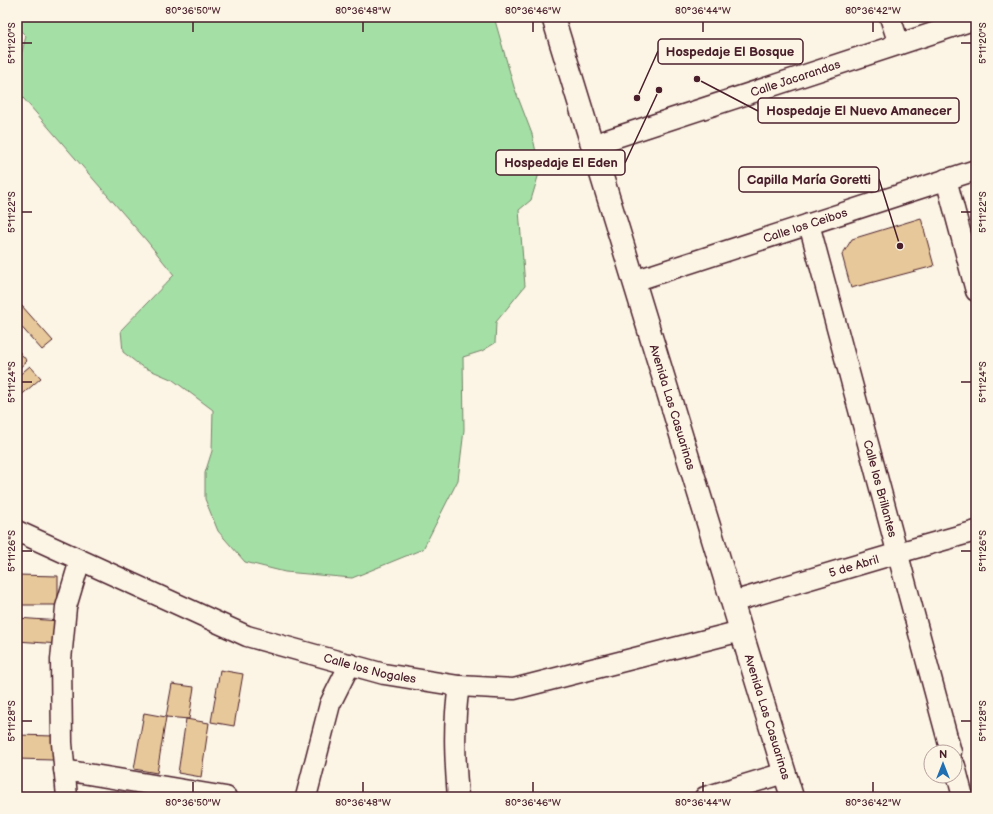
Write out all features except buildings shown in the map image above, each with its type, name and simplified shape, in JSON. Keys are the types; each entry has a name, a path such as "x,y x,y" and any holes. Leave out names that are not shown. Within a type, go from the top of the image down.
{"street":[{"name":"Avenida Las Casuarinas","path":"553,17 792,797"},
{"path":"890,17 899,44"},
{"name":"Calle Jacarandas","path":"592,145 976,19"},
{"name":"Calle los Ceibos","path":"634,281 976,170"},
{"path":"946,179 976,291"},
{"name":"Calle los Brillantes","path":"809,224 949,744"},
{"name":"Calle los Nogales","path":"17,531 247,636 384,674 459,686 514,689 741,631"},
{"name":"5 de Abril","path":"732,602 898,552 976,531"},
{"path":"66,797 62,743 61,660 66,607 80,560"},
{"path":"306,797 330,704 350,664"},
{"path":"458,797 454,757 455,712 459,686"},
{"path":"64,770 226,797"},
{"path":"705,797 784,773"},
{"path":"960,784 963,797"}],"green space":[{"path":"17,17 494,17 514,87 532,134 540,170 531,200 519,210 525,286 496,322 495,343 482,351 463,357 464,430 458,480 423,549 352,578 285,572 245,562 218,531 205,499 205,473 212,451 213,410 173,380 141,366 123,352 121,330 174,275 147,241 17,91 17,71 26,36 17,27"}],"place":[{"name":"Hospedaje El Nuevo Amanecer","path":"697,79"},
{"name":"Hospedaje El Eden","path":"659,90"},
{"name":"Hospedaje El Bosque","path":"637,98"},
{"name":"Capilla María Goretti","path":"900,246"}]}
